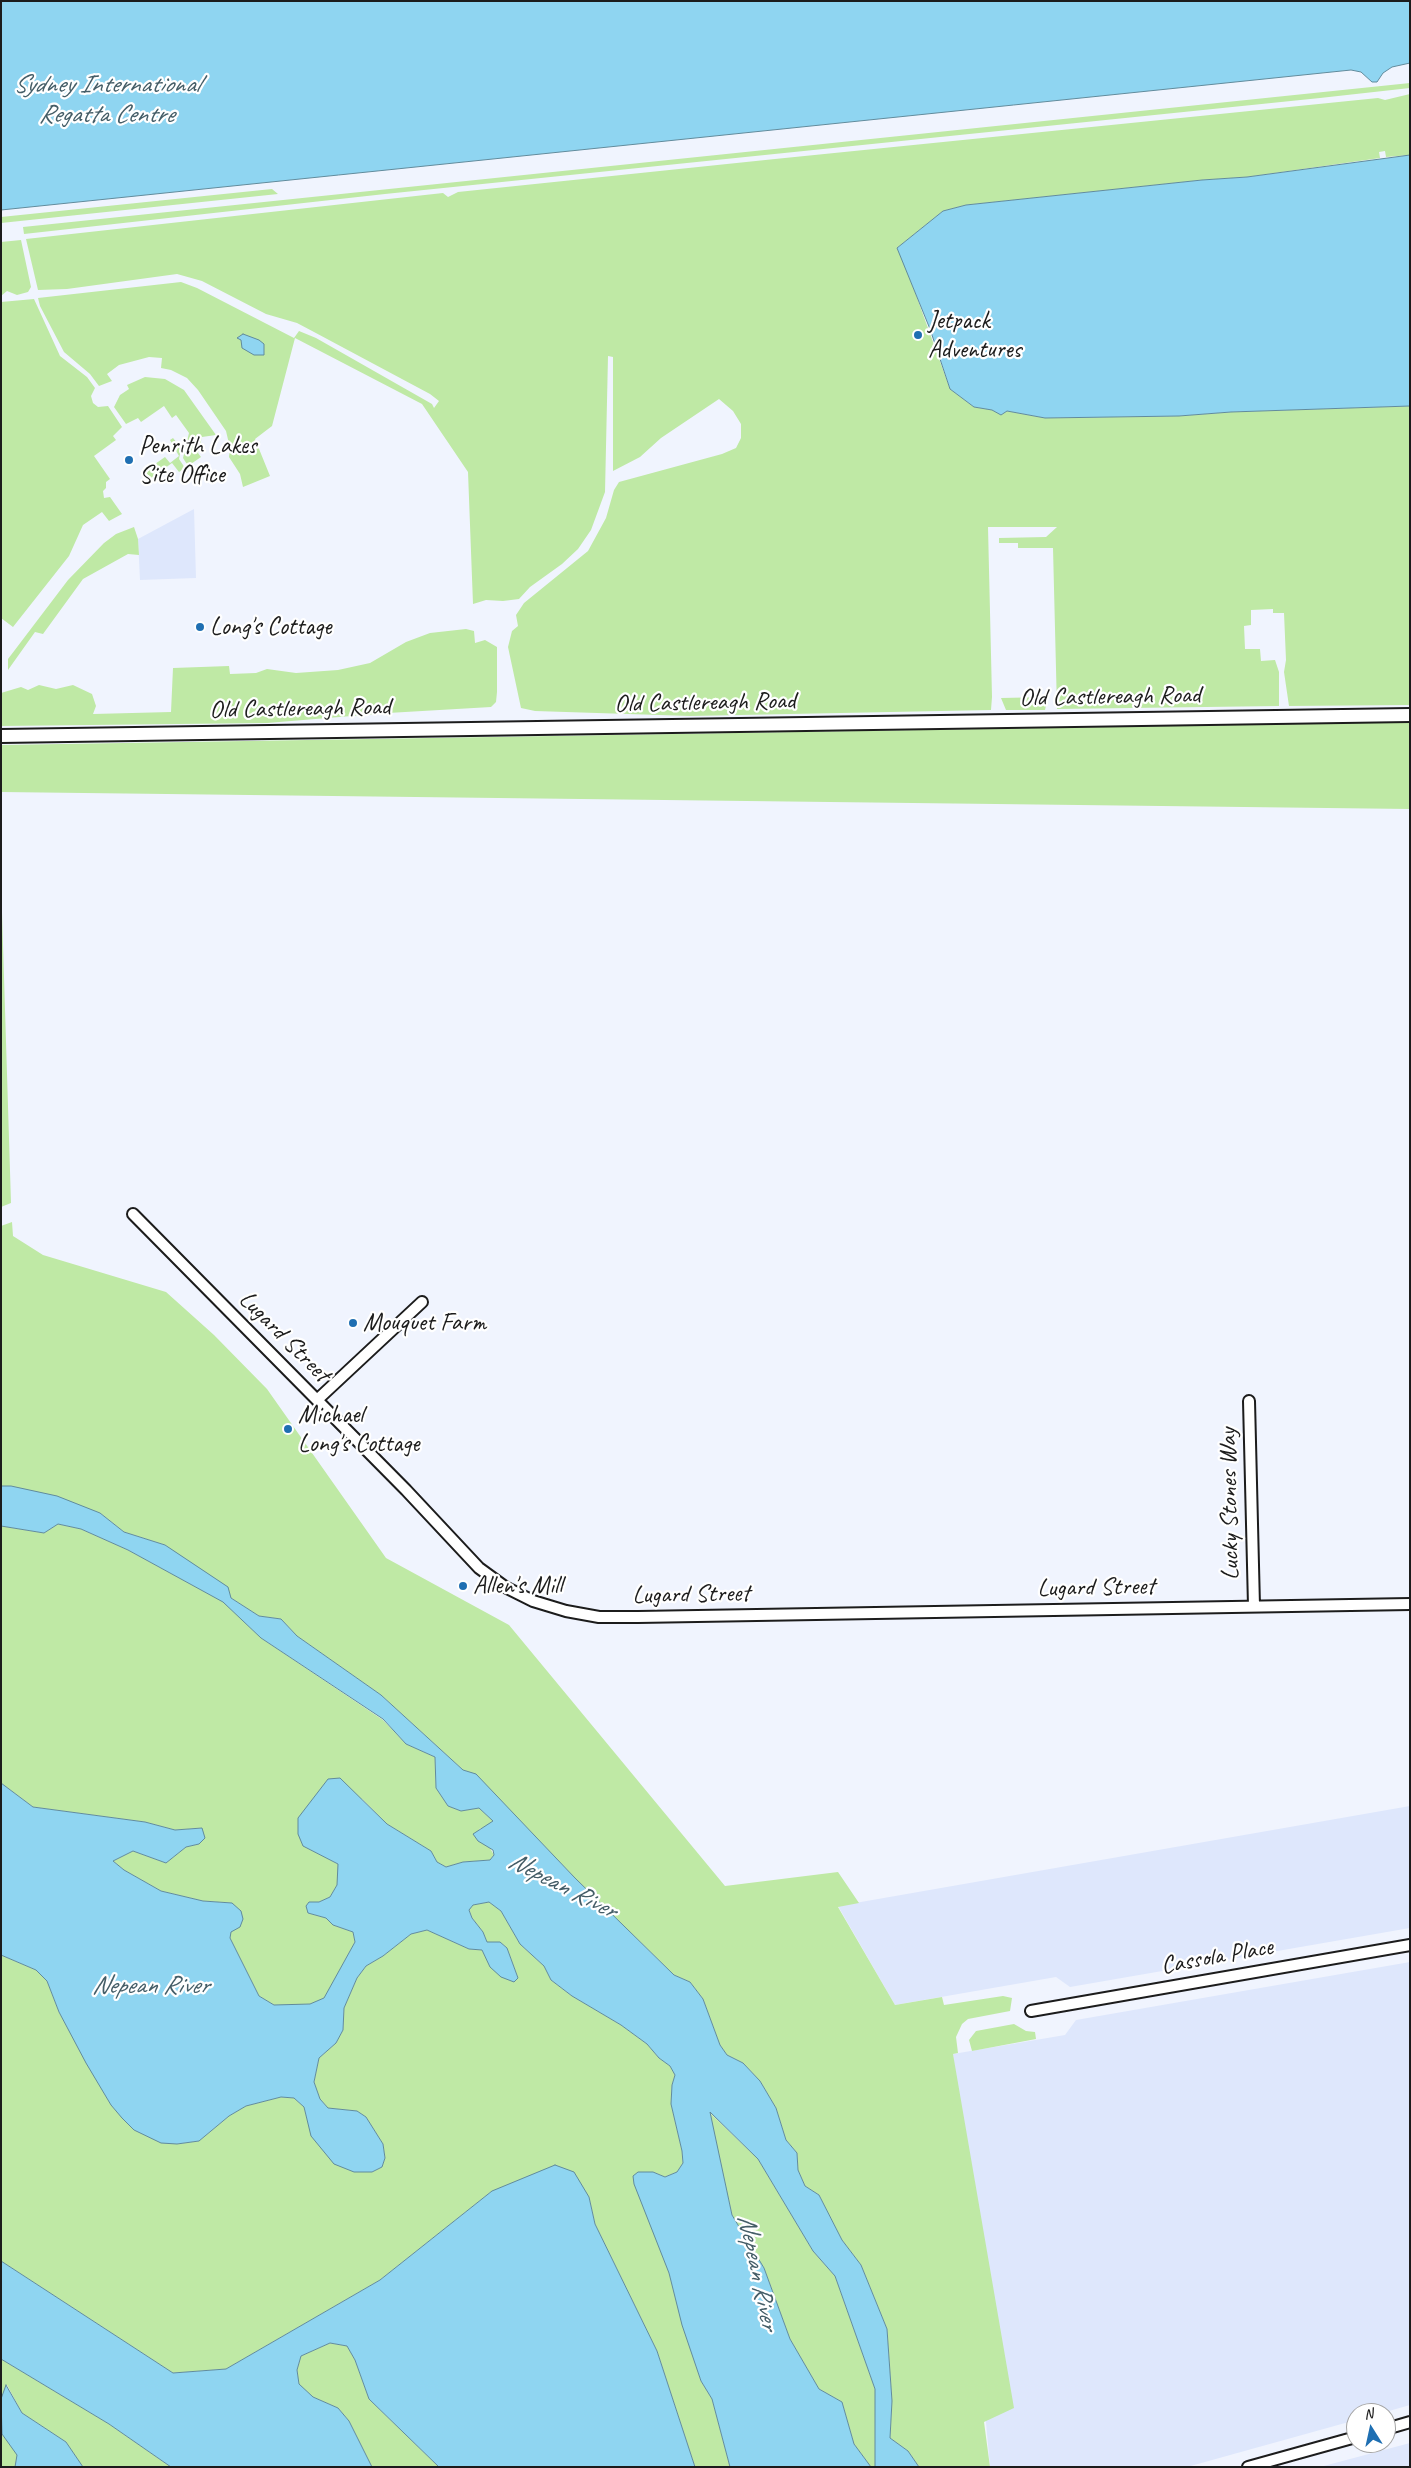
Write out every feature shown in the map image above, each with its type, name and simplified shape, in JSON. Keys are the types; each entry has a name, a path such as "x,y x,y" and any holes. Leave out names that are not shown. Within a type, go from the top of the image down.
{"street":[{"name":"Old Castlereagh Road","path":"1,736 1410,715"},
{"name":"Lugard Street","path":"133,1214 317,1400 479,1568 505,1587 533,1600 566,1611 600,1617 638,1617 1410,1604"},
{"path":"317,1400 422,1302"},
{"name":"Lucky Stones Way","path":"1249,1401 1254,1606"},
{"name":"Cassola Place","path":"1031,2011 1410,1945"},
{"path":"1396,2426 1410,2422"},
{"path":"1248,2467 1346,2440"}],"shaded area":[{"path":"194,509 196,578 140,580 138,539"},
{"path":"1410,1806 1410,1928 1070,1987 1056,1977 895,2005 838,1906"},
{"path":"1410,1962 1410,2405 1396,2409 1396,2403 1346,2403 1346,2423 1187,2467 990,2467 953,2054 1065,2035 1076,2020"},
{"path":"1410,2443 1410,2467 1320,2467 1372,2453 1396,2453 1396,2447"}],"green space":[{"path":"1410,83 1410,88 1320,98 385,194 24,234 23,227"},
{"path":"1410,94 1410,155 1386,157 1385,151 1379,152 1380,158 1247,177 966,205 943,211 897,248 903,259 950,389 974,407 993,410 1001,415 1007,411 1045,418 1179,416 1231,412 1410,406 1410,705 1289,706 1284,672 1286,660 1284,613 1273,613 1273,609 1251,610 1251,625 1244,626 1245,649 1260,649 1261,661 1275,660 1279,672 1279,706 1057,709 1053,548 1018,548 1018,543 999,543 999,538 1046,537 1057,527 988,527 991,710 690,716 535,711 521,708 508,647 512,631 518,626 516,615 524,603 588,551 606,518 614,490 619,482 722,454 736,448 741,438 741,424 733,411 719,399 661,438 640,457 613,471 613,357 608,356 605,492 591,530 578,549 562,564 530,587 519,599 503,601 486,600 473,604 468,472 422,404 295,338 272,426 255,439 270,476 243,487 240,474 229,457 230,448 226,431 198,390 187,378 171,370 161,368 162,358 149,357 119,365 107,374 112,381 99,386 90,374 64,352 40,306 38,298 181,282 197,288 294,338 299,331 316,338 432,404 434,408 439,401 430,394 297,323 266,314 202,281 177,274 67,289 38,290 26,239 443,193 448,197 458,192 775,159 1378,98 1385,100"},
{"path":"272,189 278,194 1,223 1,217"},
{"path":"21,240 31,287 28,292 17,295 7,291 1,296 1,242"},
{"path":"34,299 60,356 87,377 95,388 91,396 93,403 98,407 108,406 122,427 113,436 116,440 94,456 110,479 106,482 106,488 103,491 104,498 110,497 122,514 109,521 102,512 83,525 69,556 13,627 1,618 1,302"},
{"path":"145,377 165,379 184,390 216,435 202,437 198,453 201,457 188,466 183,458 189,433 176,415 172,418 164,406 141,422 138,418 126,424 114,407 120,395 129,389 127,385"},
{"path":"173,438 177,443 182,444 179,459 185,468 179,472 172,463 150,479 145,471 165,457 170,463 179,456 170,440"},
{"path":"134,527 138,539 139,555 128,554 83,579 43,634 35,632 8,670 8,659 68,580 104,543 116,534"},
{"path":"466,629 474,631 475,643 485,640 497,647 496,702 491,707 267,723 1,726 1,693 21,687 28,690 39,685 56,689 73,685 92,694 96,706 93,714 171,712 173,668 229,666 230,674 256,673 267,669 296,673 338,670 370,663 406,642 430,633"},
{"path":"1048,697 1045,710 1006,710 1001,698"},
{"path":"1410,722 1410,809 1,792 1,745"},
{"path":"1,880 11,1203 1,1207"},
{"path":"12,1222 13,1236 43,1255 166,1292 214,1335 267,1389 386,1558 509,1625 725,1886 838,1872 859,1903 838,1907 895,2005 942,1997 944,2005 1003,1996 1012,1998 1010,2011 968,2019 962,2024 956,2037 958,2053 953,2054 1014,2408 984,2422 990,2467 919,2467 908,2451 890,2438 892,2401 887,2329 861,2265 842,2240 819,2195 805,2186 798,2170 797,2153 786,2140 776,2108 760,2081 743,2063 727,2055 720,2045 703,1999 690,1982 674,1975 575,1878 476,1775 463,1770 381,1695 297,1636 281,1619 259,1616 231,1598 165,1545 124,1532 100,1513 11,1486 1,1486 1,1226"},
{"path":"58,1524 81,1529 128,1550 224,1602 261,1638 383,1720 406,1744 435,1757 436,1788 448,1806 461,1811 479,1808 493,1821 489,1826 479,1829 494,1855 490,1860 463,1862 446,1867 437,1862 431,1851 387,1824 362,1799 304,1846 338,1864 339,1875 337,1885 330,1897 319,1902 309,1902 308,1913 326,1918 333,1925 353,1932 355,1942 325,1998 310,2004 290,2006 274,2005 259,1996 230,1938 232,1903 203,1901 161,1891 124,1870 113,1861 133,1851 166,1863 186,1847 199,1844 202,1828 175,1830 145,1822 33,1807 1,1783 1,1526 44,1533"},
{"path":"489,1902 501,1911 520,1944 544,1966 551,1980 572,1996 621,2025 647,2044 659,2058 670,2066 675,2075 672,2085 671,2104 683,2163 677,2172 665,2177 653,2172 669,2273 701,2381 712,2399 730,2467 695,2467 657,2351 595,2224 589,2197 492,2191 380,2280 226,2369 173,2373 1,2261 1,1955 36,1970 47,1981 59,2012 111,2105 134,2130 177,2144 199,2141 229,2116 246,2106 281,2097 294,2098 304,2107 307,2119 372,2172 382,2167 385,2158 383,2144 366,2117 357,2111 328,2108 320,2099 314,2082 319,2058 336,2043 343,2030 344,2008 357,1978 366,1966 383,1956 411,1934 427,1930 469,1949 482,1950 491,1967 518,1978 507,1948 500,1942 487,1942 483,1932 472,1918 469,1909 473,1905"},
{"path":"1014,2024 1026,2031 1035,2032 1036,2039 972,2051 969,2040 976,2031"},
{"path":"709,2112 758,2159 813,2251 835,2276 875,2389 875,2467 871,2467 854,2444 842,2402 819,2389 790,2339 764,2268 732,2215"},
{"path":"330,2343 347,2346 355,2360 369,2399 439,2467 372,2467 349,2421 338,2408 313,2397 299,2385 297,2370 301,2356"},
{"path":"1,2359 109,2424 171,2467 83,2467 66,2442 22,2413 7,2385 1,2399"},
{"path":"1,2407 2,2434 18,2455 15,2467 1,2467"}],"water":[{"name":"Sydney International Regatta Centre","path":"1,1 1410,1 1410,63 1392,67 1383,73 1377,82 1372,82 1361,72 1351,70 1,210"},
{"path":"1410,155 1410,406 1231,412 1179,416 1045,418 1007,411 1001,415 992,410 974,407 950,389 930,329 897,248 943,211 966,205 1247,177"},
{"path":"243,334 264,344 264,355 254,355 242,348 241,340 237,338"},
{"name":"Nepean River","path":"1,1486 11,1486 57,1496 100,1513 124,1532 165,1545 228,1587 231,1598 259,1616 281,1619 297,1636 381,1695 463,1770 476,1774 575,1878 674,1975 690,1982 703,1999 720,2045 727,2055 743,2063 760,2081 776,2108 786,2140 797,2153 798,2170 805,2186 819,2195 842,2240 861,2265 887,2329 892,2401 890,2438 908,2451 919,2467 875,2467 875,2389 835,2276 813,2251 758,2159 710,2112 732,2215 764,2268 790,2339 819,2389 842,2402 854,2444 871,2467 730,2467 712,2399 701,2381 682,2325 669,2273 634,2184 633,2176 638,2172 653,2172 665,2177 677,2172 683,2163 671,2104 672,2085 675,2075 670,2066 659,2058 647,2044 621,2025 572,1996 551,1980 544,1966 520,1944 501,1911 489,1902 473,1905 469,1910 487,1942 500,1942 507,1948 518,1978 514,1982 501,1977 490,1967 482,1950 469,1949 427,1930 411,1934 383,1956 366,1966 357,1978 344,2008 343,2030 336,2043 319,2058 314,2082 320,2099 328,2108 357,2111 366,2117 383,2144 385,2158 382,2167 372,2172 354,2172 334,2164 311,2136 304,2107 294,2098 281,2097 246,2106 229,2116 199,2141 177,2144 161,2143 134,2130 122,2118 111,2105 86,2063 59,2012 47,1981 36,1970 1,1955 1,1783 33,1807 145,1822 175,1830 202,1828 205,1838 199,1844 186,1847 166,1863 133,1851 113,1861 124,1870 161,1891 203,1901 232,1903 241,1911 243,1919 240,1927 231,1932 230,1938 259,1996 274,2005 310,2004 324,1998 355,1942 353,1932 333,1925 326,1918 308,1913 306,1906 309,1902 319,1902 330,1897 337,1885 338,1864 303,1846 298,1834 298,1818 328,1779 340,1778 387,1824 431,1851 437,1862 446,1867 463,1862 490,1860 494,1855 493,1850 478,1841 473,1834 493,1821 479,1808 461,1811 448,1806 436,1788 435,1757 406,1744 383,1719 261,1638 223,1602 128,1550 81,1529 58,1524 44,1533 1,1526"},
{"path":"555,2165 574,2172 589,2197 595,2224 657,2351 695,2467 439,2467 369,2399 355,2360 347,2346 330,2343 301,2356 297,2370 299,2384 313,2397 338,2408 349,2421 372,2467 171,2467 109,2424 1,2359 1,2261 173,2373 226,2369 380,2280 492,2191"},
{"path":"6,2385 22,2413 66,2442 83,2467 15,2467 17,2455 2,2434 1,2399"}],"place":[{"name":"Jetpack Adventures","path":"918,335"},
{"name":"Penrith Lakes Site Office","path":"129,460"},
{"name":"Long's Cottage","path":"200,627"},
{"name":"Mouquet Farm","path":"353,1323"},
{"name":"Michael Long's Cottage","path":"288,1429"},
{"name":"Allen's Mill","path":"463,1586"}]}
